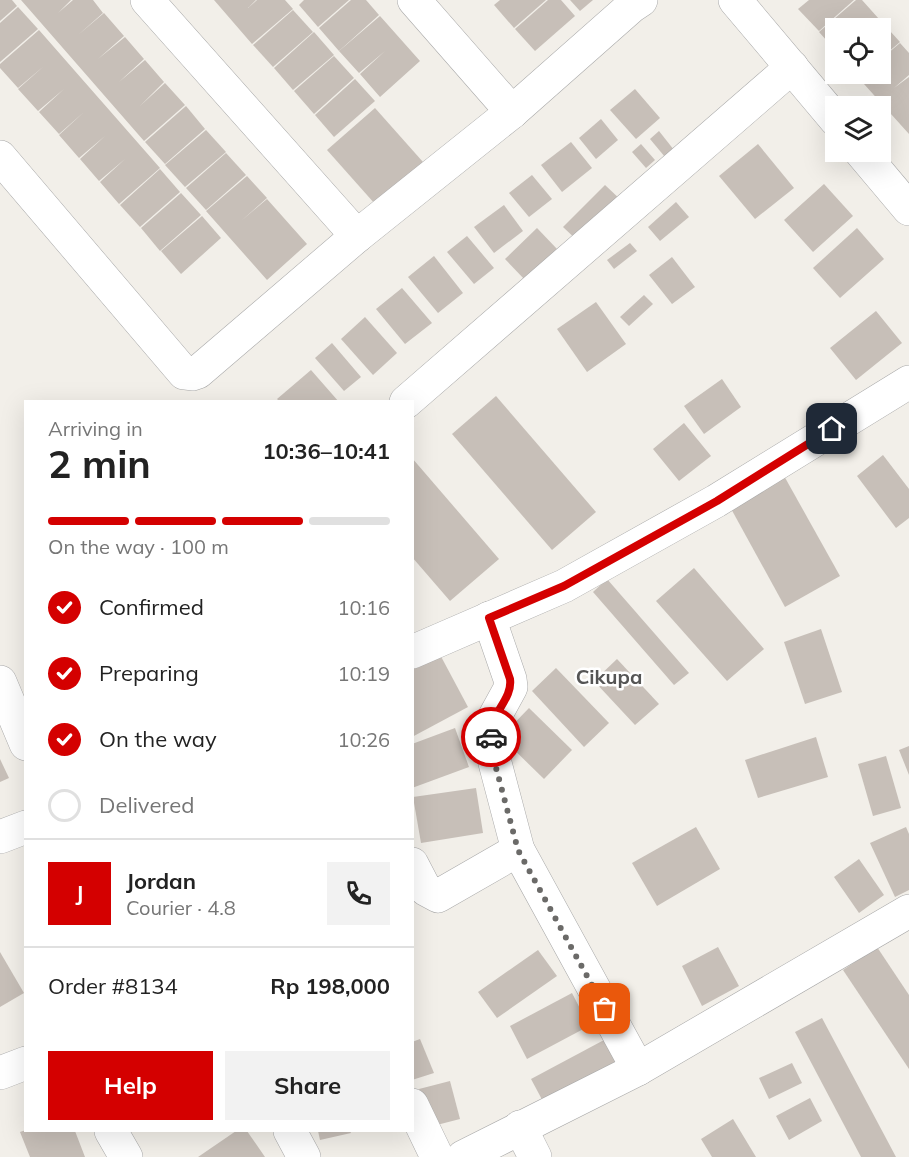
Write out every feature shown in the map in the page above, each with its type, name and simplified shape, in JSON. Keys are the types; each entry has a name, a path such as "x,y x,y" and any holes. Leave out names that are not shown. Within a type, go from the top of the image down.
{"street":[{"path":"147,0 357,236"},
{"path":"414,0 512,112"},
{"path":"0,157 184,373 192,374 198,372 357,236 512,112 641,0"},
{"path":"735,0 825,107"},
{"path":"408,400 792,67"},
{"path":"869,162 909,209"},
{"path":"414,651 564,586 717,501 909,382"},
{"path":"489,618 510,679 511,687 494,718 490,733 495,764 518,850 638,1069"},
{"path":"0,682 24,739"},
{"path":"0,837 24,828"},
{"path":"414,868 425,889 438,896 518,850"},
{"path":"463,1157 638,1069 909,911"},
{"path":"0,1073 24,1064"},
{"path":"414,1109 437,1157"},
{"path":"520,1127 535,1157"},
{"path":"112,1132 126,1157"},
{"path":"291,1132 304,1157"}],"building":[{"path":"0,0 12,0 17,6 0,21"},
{"path":"21,0 71,0 58,13 73,0 93,0 103,13 78,35 104,13 124,36 98,59 125,37 144,59 119,82 145,60 164,82 140,106 165,83 185,105 144,141"},
{"path":"214,0 256,0 248,8 257,0 285,0 293,9 252,44"},
{"path":"304,0 349,0 318,27 299,5"},
{"path":"351,0 366,0 379,15 339,51 319,28"},
{"path":"500,0 546,0 514,28 494,5"},
{"path":"548,0 561,0 575,16 535,51 515,29"},
{"path":"570,0 593,0 580,11"},
{"path":"809,0 854,0 834,18 825,18 825,26 819,31 798,9"},
{"path":"856,0 862,0 878,18 835,18"},
{"path":"18,7 38,29 0,62 0,23"},
{"path":"293,10 313,32 273,67 253,45"},
{"path":"380,16 420,61 380,97 360,74 385,51 359,73 339,51"},
{"path":"825,27 825,39 819,32"},
{"path":"39,30 160,168 119,204 100,182 125,159 99,181 80,159 105,136 79,158 59,135 84,112 59,134 39,112 64,89 38,111 18,89 44,66 18,88 0,68 0,64"},
{"path":"314,32 334,55 293,90 274,68"},
{"path":"891,32 900,42 891,50"},
{"path":"900,43 909,53 909,75 894,88 909,77 909,134 891,114 891,96 875,96 864,84 891,84 891,51"},
{"path":"334,56 354,78 314,114 294,91"},
{"path":"355,79 375,101 334,137 315,115"},
{"path":"635,89 660,118 636,139 610,110"},
{"path":"186,106 205,129 165,164 145,142"},
{"path":"375,108 423,162 375,204 327,150"},
{"path":"601,119 618,140 596,159 579,138"},
{"path":"206,130 226,152 185,187 165,165"},
{"path":"659,131 674,150 665,157 650,139"},
{"path":"571,142 592,168 562,192 541,165"},
{"path":"641,144 655,160 646,168 632,152"},
{"path":"758,144 794,188 755,219 719,176"},
{"path":"226,153 246,175 206,210 186,188"},
{"path":"160,169 180,192 140,227 120,205"},
{"path":"532,175 552,199 529,217 509,193"},
{"path":"247,176 267,198 241,221 267,199 307,244 267,280 206,211"},
{"path":"824,184 853,216 813,252 784,220"},
{"path":"605,185 623,202 581,244 563,227"},
{"path":"181,193 201,215 160,251 141,228"},
{"path":"676,202 689,217 660,241 648,227"},
{"path":"504,205 523,231 494,253 474,227"},
{"path":"202,216 221,238 181,274 161,251"},
{"path":"537,228 558,250 526,281 505,259"},
{"path":"857,228 884,259 840,298 813,268"},
{"path":"467,236 494,268 474,284 447,252"},
{"path":"630,243 637,251 614,269 607,260"},
{"path":"434,256 463,293 438,313 408,277"},
{"path":"672,257 695,287 672,304 649,275"},
{"path":"402,288 432,323 405,344 376,309"},
{"path":"644,295 653,304 629,326 620,317"},
{"path":"596,302 626,344 587,372 557,329"},
{"path":"876,311 902,343 856,380 830,348"},
{"path":"365,317 397,353 373,375 341,339"},
{"path":"332,343 361,377 344,391 315,358"},
{"path":"311,370 337,400 278,400"},
{"path":"722,379 741,407 704,434 684,406"},
{"path":"496,396 596,512 552,550 452,434"},
{"path":"684,423 711,456 679,481 653,449"},
{"path":"883,455 909,489 909,518 896,528 857,476"},
{"path":"414,460 499,559 450,601 414,559"},
{"path":"783,474 840,576 785,607 729,505"},
{"path":"694,568 764,649 727,681 656,601"},
{"path":"607,579 689,673 674,685 593,592"},
{"path":"821,629 842,692 805,704 784,642"},
{"path":"437,649 468,707 414,736 414,660"},
{"path":"617,659 659,704 635,725 594,681"},
{"path":"556,668 609,723 584,747 532,691"},
{"path":"529,708 572,750 544,779 501,737"},
{"path":"455,728 469,767 414,787 414,743"},
{"path":"816,737 828,777 758,798 745,760"},
{"path":"909,746 909,775 899,750"},
{"path":"886,756 901,808 873,816 858,764"},
{"path":"0,759 9,778 0,782"},
{"path":"476,788 483,833 421,843 414,797"},
{"path":"696,827 720,869 657,906 632,863"},
{"path":"906,827 909,834 909,890 895,897 870,843"},
{"path":"859,859 884,895 859,913 834,877"},
{"path":"718,947 739,986 702,1006 682,966"},
{"path":"877,947 909,995 909,1069 843,970"},
{"path":"538,950 557,976 497,1018 478,992"},
{"path":"0,952 24,993 0,1007"},
{"path":"572,993 589,1026 527,1059 510,1026"},
{"path":"822,1018 896,1157 861,1157 795,1032"},
{"path":"420,1039 434,1073 414,1079 414,1041"},
{"path":"604,1040 619,1069 546,1107 531,1079"},
{"path":"792,1063 802,1083 769,1099 759,1078"},
{"path":"450,1081 460,1119 429,1127 419,1089"},
{"path":"810,1098 822,1121 789,1140 776,1116"},
{"path":"733,1119 756,1157 712,1157 701,1139"},
{"path":"20,1132 75,1132 85,1157 30,1157"},
{"path":"235,1132 248,1132 265,1157 198,1157"},
{"path":"318,1132 351,1133 320,1140"}],"way so far":[{"path":"491,737 495,764 518,850 605,1009"}],"district":[{"name":"Cikupa","path":"609,677"}],"route":[{"path":"491,737 494,718 511,687 489,618 564,586 717,501 832,429"}]}
